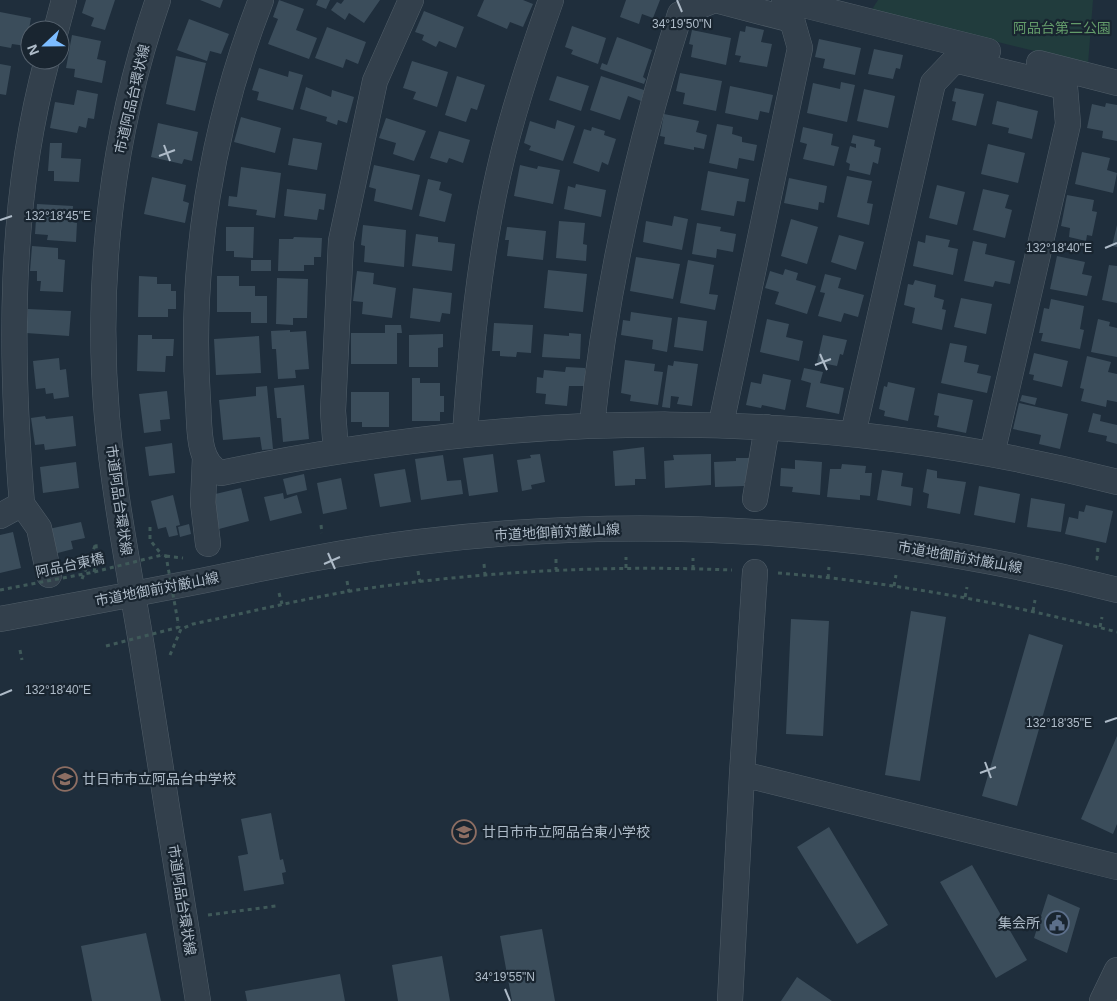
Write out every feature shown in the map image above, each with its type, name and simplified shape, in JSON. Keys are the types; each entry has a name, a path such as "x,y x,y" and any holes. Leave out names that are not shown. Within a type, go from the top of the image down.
{"street":[{"path":"59,20 64,0"},
{"name":"市道阿品台環状線","path":"158,0 141,55 120,143 113,188 105,279 104,370 112,462 198,1001"},
{"path":"261,0 245,41 221,124 205,211 196,298 195,357 201,442 208,465 221,473 336,452 466,435 592,425 721,424 853,434 992,454 1117,482"},
{"path":"336,452 333,411 341,241 375,81 411,0"},
{"path":"466,435 473,328 488,224 510,128 527,69 552,0"},
{"path":"592,425 619,251 646,131 660,80 680,14 715,0 792,20 800,48 721,424"},
{"path":"784,0 1117,82"},
{"path":"853,434 933,82 955,60 1065,87 1068,124 992,454"},
{"path":"45,70 26,164 16,250 16,424 22,504 39,528 49,575"},
{"path":"755,499 767,427"},
{"path":"205,457 203,502 208,544"},
{"path":"0,516 22,504"},
{"name":"市道地御前対厳山線","path":"0,620 312,558 420,542 519,533 638,528 794,534 887,545 1011,565 1117,590"},
{"path":"730,1001 742,774 756,572"},
{"path":"742,774 1117,867"},
{"path":"1102,1001 1117,970"}],"path":[{"path":"321,525 322,535"},
{"path":"150,527 150,540 162,555 166,556 179,628 169,652 170,662"},
{"path":"83,579 96,543 97,559 94,572"},
{"path":"1098,548 1097,559 1103,560"},
{"name":"阿品台東橋","path":"0,590 94,572 162,555"},
{"path":"626,557 626,568"},
{"path":"693,558 693,569"},
{"path":"556,559 556,570"},
{"path":"484,564 486,575"},
{"path":"828,578 829,567"},
{"path":"106,646 282,604 349,592 486,575 626,568 756,572 894,586 1033,611 1117,632"},
{"path":"418,571 420,582"},
{"path":"894,586 896,575"},
{"path":"347,581 349,592"},
{"path":"965,598 968,587"},
{"path":"279,594 282,604"},
{"path":"1033,611 1035,600"},
{"path":"1100,627 1102,616"},
{"path":"20,650 22,660"},
{"path":"202,916 276,906"}],"green space":[{"name":"阿品台第二公園","path":"878,0 1093,0 1088,64 871,11"}],"building":[{"path":"86,0 115,0 105,30 91,26 94,18 82,13"},
{"path":"200,0 223,0 220,8"},
{"path":"279,0 304,9 296,30 317,38 309,59 268,44 278,19 273,17"},
{"path":"318,0 330,0 326,9 316,5"},
{"path":"344,0 380,0 364,23 349,13 345,20 331,10 337,2 341,4"},
{"path":"484,0 523,0 533,4 523,27 510,22 507,29 477,16"},
{"path":"626,0 660,0 653,18 642,14 639,24 620,17"},
{"path":"424,11 464,27 456,48 439,41 436,47 422,40 424,35 415,32"},
{"path":"0,12 31,18 31,20 20,20 20,45 12,44 11,48 0,46"},
{"path":"189,19 229,34 221,54 210,51 207,61 177,50"},
{"path":"572,26 606,38 598,64 571,54 573,50 565,47"},
{"path":"746,26 764,30 761,42 772,44 767,67 739,62 741,56 735,55 740,31 745,32"},
{"path":"327,27 366,42 358,64 346,59 343,68 315,58"},
{"path":"692,30 731,38 726,65 691,57 693,45 689,44"},
{"path":"72,35 101,41 97,59 106,61 102,83 74,77 75,69 70,68"},
{"path":"617,37 652,50 643,77 646,79 644,84 600,69 602,63 607,65"},
{"path":"819,39 861,48 855,75 823,68 825,59 815,57"},
{"path":"874,49 903,55 900,69 896,68 893,79 868,74"},
{"path":"176,56 206,63 195,111 166,104"},
{"path":"412,61 448,72 437,107 413,99 416,92 403,88"},
{"path":"0,64 11,66 6,95 0,94"},
{"path":"259,68 288,77 289,71 303,75 293,110 257,100 259,92 252,90"},
{"path":"680,73 722,81 716,111 683,104 685,93 676,91"},
{"path":"457,76 485,85 477,110 471,108 466,122 445,115"},
{"path":"557,76 589,86 581,111 549,100"},
{"path":"601,76 644,90 641,101 628,96 620,120 590,110"},
{"path":"841,82 855,85 847,122 807,113 813,83 840,89"},
{"path":"730,86 773,95 769,113 760,111 758,120 725,113"},
{"path":"306,87 331,97 332,90 354,97 347,123 338,120 337,125 326,121 327,117 300,109"},
{"path":"955,88 984,94 976,126 952,120 956,102 952,101"},
{"path":"864,89 895,96 888,128 857,121"},
{"path":"77,90 98,94 94,119 88,118 86,128 79,126 77,133 50,128 55,102 74,105"},
{"path":"997,101 1038,111 1032,139 1008,133 1009,128 992,124"},
{"path":"1106,103 1117,105 1117,141 1102,138 1103,131 1087,128 1092,104 1105,107"},
{"path":"664,114 699,121 696,132 707,135 704,149 694,147 694,150 664,144 665,137 660,136"},
{"path":"241,117 281,128 275,153 234,142"},
{"path":"386,118 426,131 414,161 393,154 396,143 379,138"},
{"path":"557,120 575,126 563,161 529,150 531,146 524,143 530,121 555,129"},
{"path":"158,123 198,132 192,161 184,159 182,164 151,157"},
{"path":"717,124 733,127 732,134 742,137 742,142 757,145 754,161 739,158 737,169 709,163"},
{"path":"592,127 605,131 604,135 616,139 608,165 602,162 599,172 573,163 584,129 591,131"},
{"path":"803,127 833,134 831,145 839,147 834,166 803,159 807,144 800,142"},
{"path":"439,131 470,140 463,163 449,158 447,163 430,158"},
{"path":"853,135 875,140 874,146 881,148 878,164 873,162 870,175 849,170 850,164 846,162 850,146 856,148 856,144 851,143"},
{"path":"293,138 322,143 317,170 288,165"},
{"path":"50,143 62,143 61,158 81,159 79,182 54,181 54,171 48,171"},
{"path":"988,144 1025,153 1018,183 981,174"},
{"path":"1082,152 1110,158 1107,170 1117,173 1113,193 1075,184"},
{"path":"374,165 420,175 412,210 374,201 376,189 369,187"},
{"path":"520,165 537,169 538,166 560,170 553,204 514,196"},
{"path":"241,167 281,173 275,218 256,215 257,210 228,206 229,196 237,197"},
{"path":"708,171 749,179 745,202 737,201 734,216 701,210"},
{"path":"847,176 872,181 867,203 873,204 869,225 837,217"},
{"path":"152,177 186,185 183,201 189,203 185,223 144,214"},
{"path":"789,178 827,186 824,203 819,202 818,210 784,203"},
{"path":"428,179 441,182 439,190 452,194 445,222 419,216"},
{"path":"576,184 606,190 601,217 564,209 568,186 575,188"},
{"path":"937,185 965,192 957,225 929,218"},
{"path":"287,189 326,194 324,210 319,209 317,220 284,216"},
{"path":"983,189 1009,195 1005,208 1012,210 1005,238 973,230"},
{"path":"1067,195 1094,200 1092,211 1097,212 1092,236 1087,235 1086,241 1069,237 1070,228 1061,226"},
{"path":"37,204 73,206 72,222 77,223 76,242 47,240 48,235 35,234"},
{"path":"674,216 688,219 682,250 643,242 646,221 672,226"},
{"path":"791,219 818,227 807,264 781,256"},
{"path":"559,221 585,223 583,244 587,245 586,261 556,258"},
{"path":"697,223 721,227 720,231 736,234 733,252 717,249 716,258 692,254"},
{"path":"363,225 406,230 404,267 364,262 365,246 361,245"},
{"path":"1117,225 1117,247 1112,246"},
{"path":"226,227 254,227 253,258 234,257 234,251 226,251"},
{"path":"507,227 546,231 543,260 507,256 509,240 505,240"},
{"path":"416,234 438,237 438,242 455,244 452,271 412,266"},
{"path":"839,235 864,242 856,270 831,262"},
{"path":"926,235 950,240 948,247 958,249 953,275 913,266 918,241 925,243"},
{"path":"294,237 322,238 321,257 314,257 314,265 304,265 304,271 278,271 279,239 293,239"},
{"path":"973,241 987,244 985,254 1015,261 1010,284 995,281 993,287 964,281"},
{"path":"32,246 58,248 58,259 65,260 63,292 40,291 41,281 37,281 37,271 30,271"},
{"path":"1057,256 1085,262 1082,274 1092,276 1087,296 1050,289"},
{"path":"636,257 680,264 673,299 630,291"},
{"path":"251,260 271,260 271,271 251,271"},
{"path":"688,260 714,265 709,294 718,295 715,310 680,303"},
{"path":"1109,265 1117,266 1117,303 1102,300"},
{"path":"785,269 798,273 796,280 816,286 807,314 775,304 779,292 765,288 770,271 783,275"},
{"path":"548,270 587,274 583,312 544,308"},
{"path":"357,271 374,273 373,284 396,288 392,318 362,314 363,302 353,301"},
{"path":"825,274 841,278 838,288 864,295 858,317 844,313 841,322 818,316 825,293 820,292"},
{"path":"139,276 157,277 157,284 171,284 171,291 176,291 176,309 168,309 168,317 138,317"},
{"path":"217,276 239,276 239,286 255,286 255,296 267,296 267,323 251,323 251,312 217,312"},
{"path":"277,278 308,279 307,318 293,318 293,325 276,324"},
{"path":"915,280 936,285 934,297 944,300 942,309 946,310 942,330 912,323 915,308 904,305 908,284 913,285"},
{"path":"413,288 452,293 450,314 442,313 440,322 410,318"},
{"path":"961,298 992,304 986,334 954,327"},
{"path":"1051,299 1084,306 1080,329 1084,330 1080,349 1041,341 1043,333 1039,333 1044,308 1049,309"},
{"path":"28,309 71,311 69,336 26,333"},
{"path":"631,312 672,318 667,352 652,349 653,340 621,335 623,320 630,321"},
{"path":"678,317 707,321 703,351 674,347"},
{"path":"767,319 789,324 786,337 803,341 799,361 760,352"},
{"path":"1098,319 1110,322 1109,326 1117,328 1117,357 1091,352"},
{"path":"494,323 533,325 531,353 517,352 516,357 500,356 500,351 492,351"},
{"path":"385,325 401,325 402,333 397,333 397,364 351,364 351,333 385,333"},
{"path":"290,330 290,332 306,331 309,369 295,370 296,378 278,379 276,349 272,349 271,331"},
{"path":"569,333 581,334 580,359 542,357 544,334 569,336"},
{"path":"443,334 443,347 438,348 438,367 409,367 409,335"},
{"path":"138,335 152,335 152,339 174,339 173,356 166,356 165,372 137,371"},
{"path":"823,335 847,340 843,355 840,354 837,366 817,362"},
{"path":"259,336 261,373 216,375 214,339"},
{"path":"950,343 967,346 964,362 979,365 977,373 991,376 987,393 941,383"},
{"path":"1034,353 1068,361 1062,387 1033,380 1034,375 1029,374"},
{"path":"1087,356 1111,362 1108,372 1117,374 1117,402 1107,400 1106,407 1081,401 1084,389 1080,388"},
{"path":"59,358 60,370 66,369 69,397 54,399 53,393 46,394 45,388 36,389 33,361"},
{"path":"625,360 655,364 654,371 663,372 658,405 630,401 631,395 621,393"},
{"path":"674,361 698,364 692,406 677,404 679,397 671,396 670,408 662,407 668,365 673,366"},
{"path":"566,367 585,368 587,386 569,386 567,406 545,404 546,394 536,393 537,377 543,378 544,370 565,372"},
{"path":"804,368 823,372 820,383 844,388 839,414 806,407 811,383 801,380"},
{"path":"763,374 791,380 785,410 762,405 761,408 746,405 751,382 761,384"},
{"path":"412,378 420,378 420,383 440,383 440,396 444,396 444,412 440,412 440,421 412,421"},
{"path":"888,382 915,388 908,421 884,416 885,411 879,409 884,386 887,387"},
{"path":"304,385 309,439 283,442 281,418 277,418 274,388"},
{"path":"267,386 273,449 262,450 260,437 223,440 219,400 256,396 256,387"},
{"path":"167,391 170,419 160,420 161,431 144,433 139,394"},
{"path":"351,392 389,392 389,427 362,427 362,422 351,422"},
{"path":"938,393 973,400 966,433 937,427 939,416 934,415"},
{"path":"1022,395 1037,398 1035,405 1020,401"},
{"path":"1019,403 1068,414 1060,449 1039,444 1041,435 1013,429"},
{"path":"1093,413 1101,415 1100,421 1117,425 1117,444 1106,441 1107,436 1088,432"},
{"path":"45,416 46,419 73,416 76,446 45,450 44,444 35,445 31,418"},
{"path":"172,443 175,473 149,476 145,447"},
{"path":"644,447 646,479 635,479 635,485 615,486 613,451"},
{"path":"493,454 498,492 469,496 463,458"},
{"path":"540,454 545,482 531,485 532,489 522,491 517,460 531,458 530,455"},
{"path":"711,454 711,485 665,488 664,461 674,460 673,455"},
{"path":"443,455 447,481 461,480 463,494 421,500 415,459"},
{"path":"736,458 749,458 749,483 744,483 744,486 715,487 714,462 736,461"},
{"path":"795,460 822,462 820,495 792,492 793,487 780,486 781,468 795,469"},
{"path":"76,462 79,488 43,493 40,467"},
{"path":"842,464 866,466 865,473 872,473 870,496 860,495 860,500 827,497 830,469 841,469"},
{"path":"405,469 411,502 380,507 374,474"},
{"path":"927,469 937,471 937,478 966,482 960,514 927,508 929,494 923,492"},
{"path":"882,470 903,473 901,486 913,488 911,506 877,500"},
{"path":"304,474 307,490 287,495 283,479"},
{"path":"341,478 347,509 323,514 317,483"},
{"path":"979,486 1020,494 1015,523 974,515"},
{"path":"241,488 249,521 219,529 211,495"},
{"path":"283,493 284,499 297,495 302,513 270,521 264,497"},
{"path":"173,495 180,525 176,526 178,535 169,537 166,527 158,529 151,501"},
{"path":"1031,498 1065,504 1061,532 1027,527"},
{"path":"1086,505 1113,511 1106,543 1065,534 1069,517 1078,519 1079,511 1084,512"},
{"path":"81,522 85,538 71,541 73,549 50,555 44,530"},
{"path":"189,524 191,534 180,537 178,527"},
{"path":"13,532 21,568 0,573 0,535"},
{"path":"911,611 946,617 920,781 885,775"},
{"path":"791,619 829,621 823,736 786,734"},
{"path":"1029,634 1063,645 1017,806 982,796"},
{"path":"1117,736 1117,824 1113,834 1081,819"},
{"path":"271,813 280,860 283,859 286,872 282,873 284,884 244,891 238,856 248,854 241,819"},
{"path":"829,827 888,925 857,944 797,847"},
{"path":"972,865 1027,960 996,978 940,882"},
{"name":"集会所","path":"1048,894 1080,908 1067,953 1034,938"},
{"path":"542,929 555,1001 512,1001 500,936"},
{"path":"146,933 161,1001 92,1001 81,946"},
{"path":"442,956 450,1001 398,1001 392,965"},
{"path":"340,974 345,1001 247,1001 245,991"},
{"path":"797,977 832,1001 781,1001"}],"place":[{"name":"廿日市市立阿品台中学校","path":"65,779"},
{"name":"廿日市市立阿品台東小学校","path":"464,832"},
{"name":"集会所","path":"1057,923"}]}
